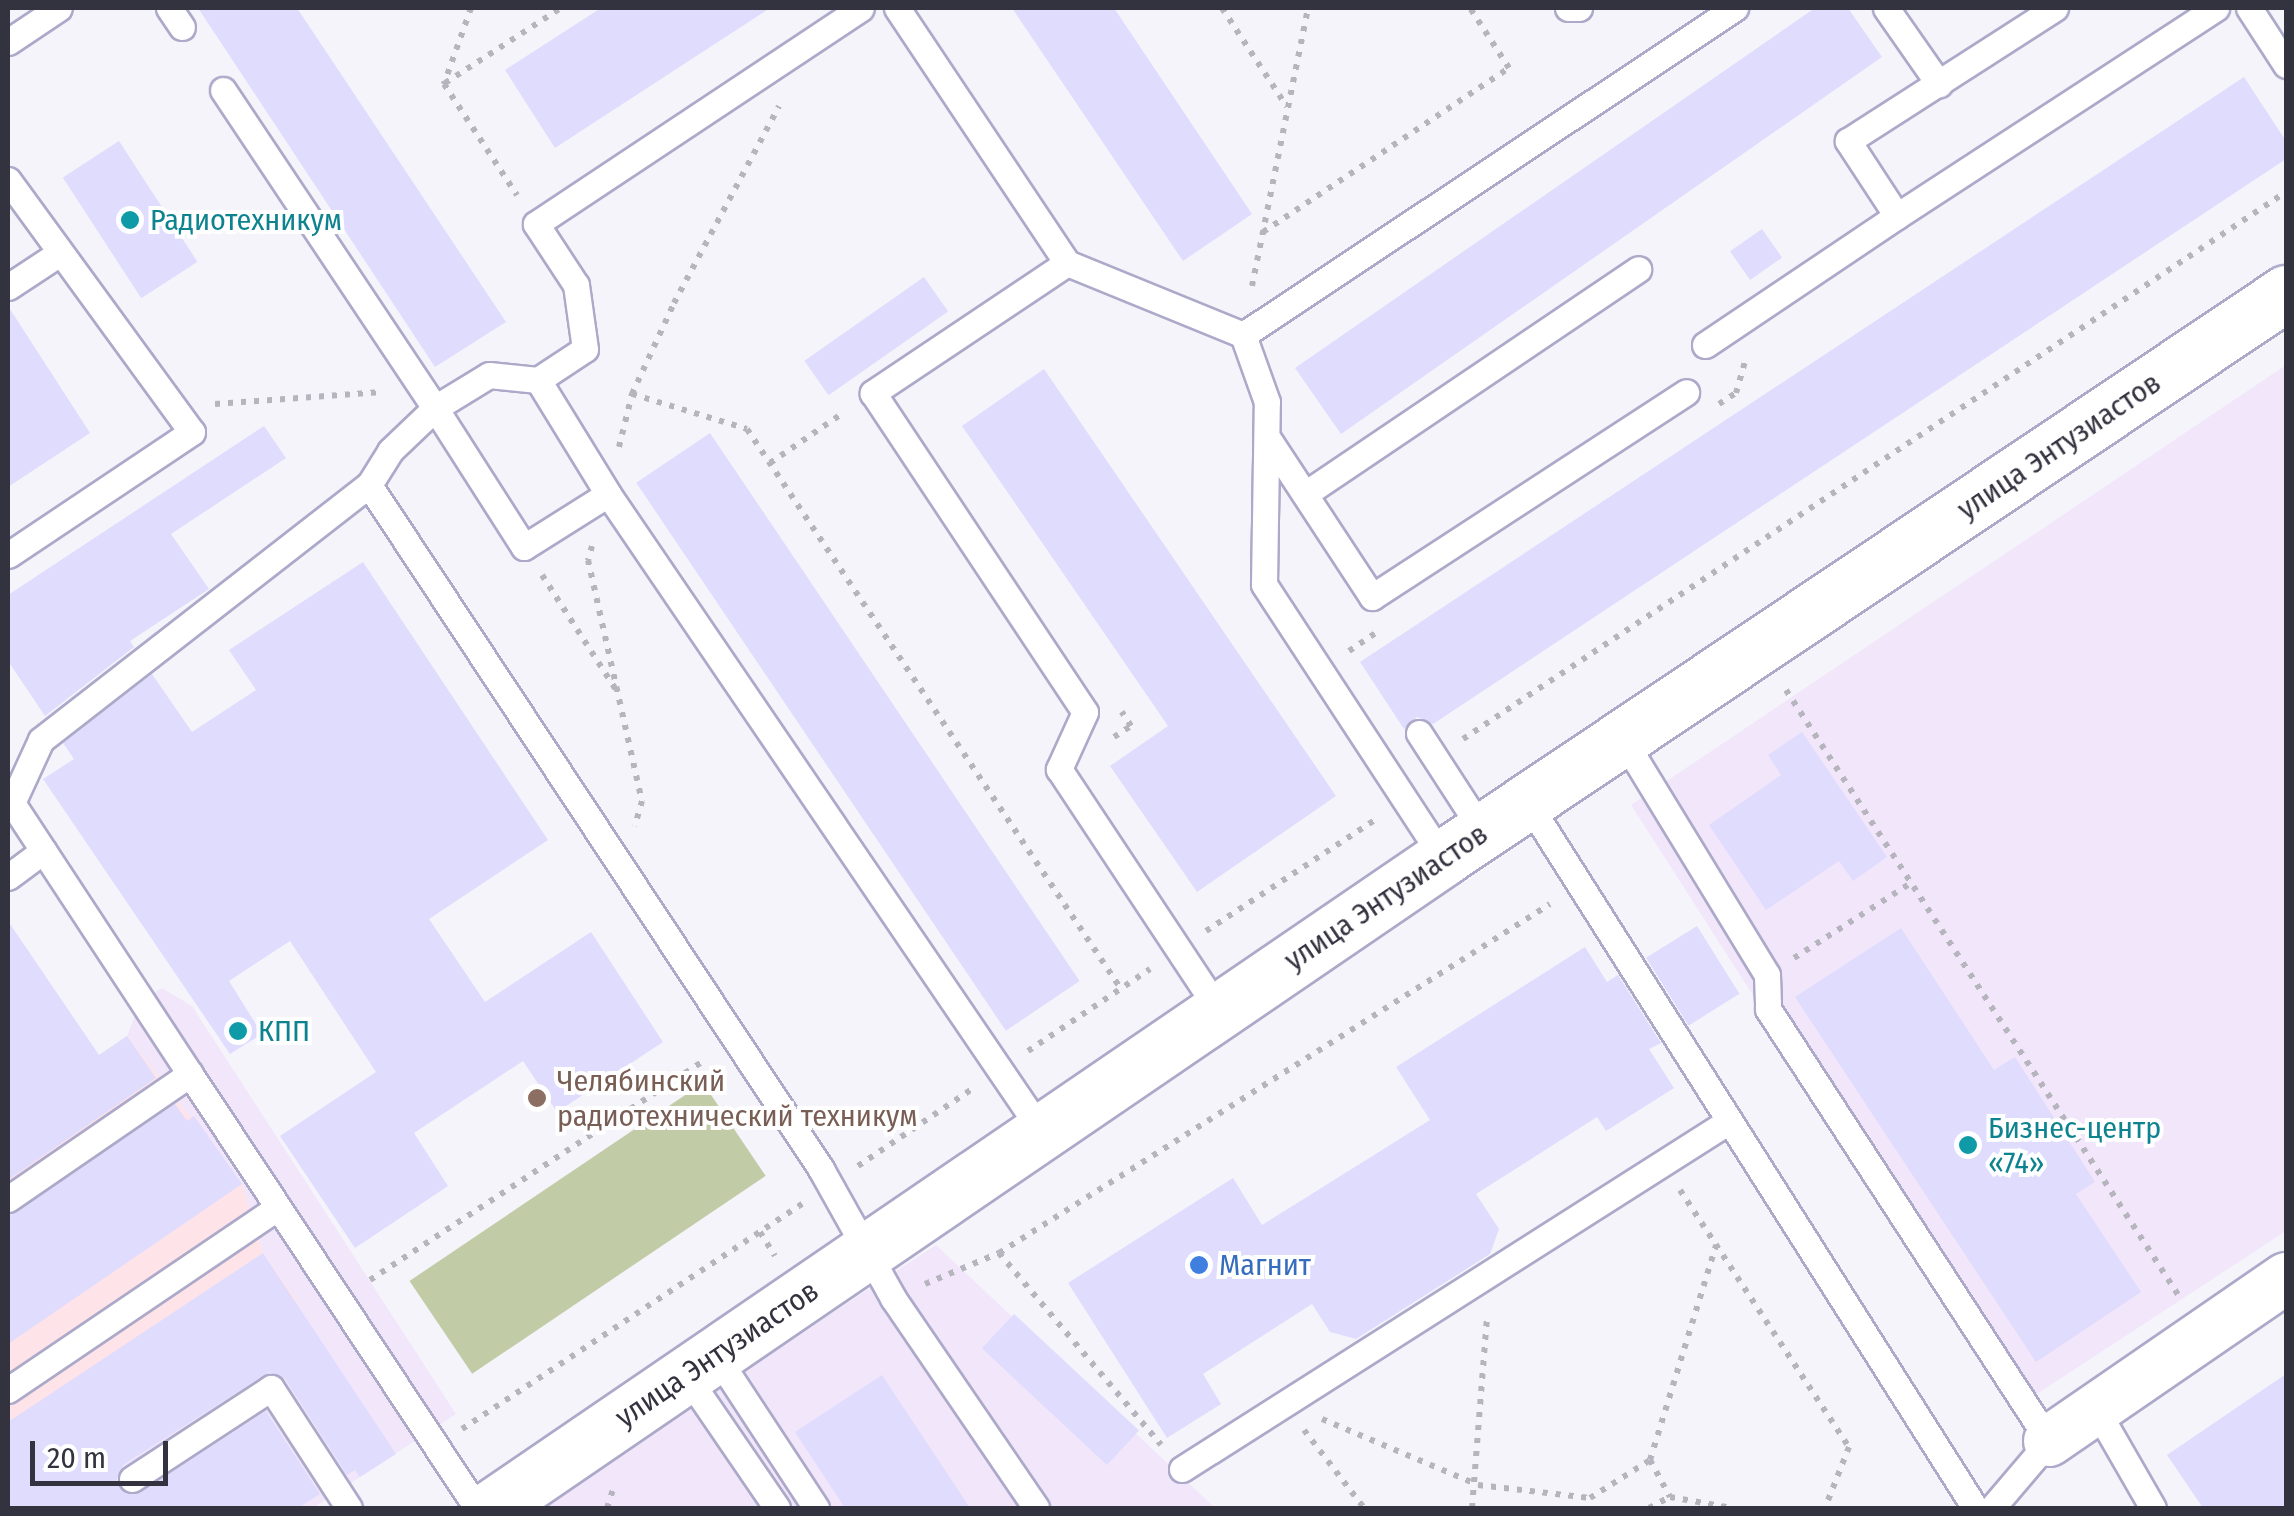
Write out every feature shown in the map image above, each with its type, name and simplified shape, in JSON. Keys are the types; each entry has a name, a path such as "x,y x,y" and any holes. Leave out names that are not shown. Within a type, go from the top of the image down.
{"main road":[{"name":"улица Энтузиастов","path":"490,1508 1463,845 2286,293"}],"street":[{"path":"2050,1441 2286,1278"}],"lane":[{"path":"8,42 59,8"},
{"path":"477,1508 12,803 42,740 369,485 428,399 489,375 538,380 585,349 576,285 536,224 861,8"},
{"path":"898,8 1067,263 1243,335 1267,402 1264,584 1405,800 1463,845"},
{"path":"1568,8 1579,8"},
{"path":"1243,335 1735,8"},
{"path":"1886,8 1939,84"},
{"path":"1897,216 1848,141 2055,8"},
{"path":"1705,345 2216,8"},
{"path":"2255,10 2286,65"},
{"path":"223,90 524,547 608,494"},
{"path":"8,180 58,254 192,432 8,554"},
{"path":"8,286 58,254"},
{"path":"1067,263 873,393 1086,712 1059,769 1219,1011"},
{"path":"1304,494 1638,268"},
{"path":"538,380 608,494 1042,1132"},
{"path":"1269,440 1372,597 1686,392"},
{"path":"369,485 831,1185 893,1298 1036,1508"},
{"path":"1419,734 1444,774 1463,845"},
{"path":"1623,739 1768,976 1768,1009 2050,1441 1992,1508"},
{"path":"1528,802 1726,1122 1975,1508"},
{"path":"8,877 44,851"},
{"path":"8,1199 190,1074"},
{"path":"1182,1469 1726,1122"},
{"path":"8,1390 278,1208"},
{"path":"701,1365 777,1508"},
{"path":"701,1365 816,1508"},
{"path":"132,1479 271,1388 349,1508"},
{"path":"2096,1409 2153,1508"}],"path":[{"path":"444,84 470,8"},
{"path":"444,84 561,8"},
{"path":"1222,8 1288,108"},
{"path":"1243,335 1308,8"},
{"path":"1263,232 1510,68 1470,8"},
{"path":"624,869 642,801 588,560 632,394 814,39"},
{"path":"444,84 536,224"},
{"path":"1444,774 1454,768 1455,744 2286,192"},
{"path":"1704,414 1736,393 1751,344"},
{"path":"770,463 873,393"},
{"path":"632,394 747,429 1121,989"},
{"path":"174,406 428,399"},
{"path":"524,547 620,696"},
{"path":"1350,655 1382,628"},
{"path":"1785,688 2204,1334"},
{"path":"436,1446 1405,800"},
{"path":"1768,976 1910,883"},
{"path":"893,1298 999,1254 1582,884"},
{"path":"339,1300 736,1039"},
{"path":"1663,1164 1849,1447 1825,1508"},
{"path":"1284,1403 1478,1485 1590,1498 1650,1460 1716,1244"},
{"path":"999,1254 1159,1443"},
{"path":"1472,1508 1478,1485 1489,1276"},
{"path":"1284,1403 1364,1508"},
{"path":"1650,1460 1670,1497"},
{"path":"608,1508 615,1481"},
{"path":"1650,1508 1670,1497 1732,1508"},
{"path":"1590,1498 1597,1508"}],"shaded area":[{"path":"2286,365 2286,1231 2017,1407 1631,805"},
{"path":"162,988 192,1006 456,1414 313,1508 130,1508 100,1465 261,1324 297,1301 263,1253 241,1184 127,1036 141,1000"},
{"path":"127,1036 242,1184 263,1253 297,1301 261,1324 101,1466 130,1508 32,1508 8,1473 8,1118"},
{"path":"936,1245 1215,1508 534,1508"}],"green space":[{"path":"703,1083 766,1176 472,1374 410,1281"}],"building":[{"path":"198,8 297,8 506,322 435,367"},
{"path":"601,8 770,8 555,148 505,70"},
{"path":"1012,8 1114,8 1252,214 1183,261"},
{"path":"1815,8 1848,8 1882,57 1341,434 1295,368"},
{"path":"2244,77 2286,141 2286,159 1433,724 1417,717 1404,729 1360,662"},
{"name":"Радиотехникум","path":"119,141 197,262 141,298 63,177"},
{"path":"1762,229 1782,258 1750,280 1730,251"},
{"path":"924,277 948,311 828,395 804,361"},
{"path":"8,306 90,433 8,487"},
{"path":"1044,369 1336,796 1197,892 1110,766 1168,726 962,426"},
{"path":"264,426 286,458 171,534 209,589 130,641 134,647 45,716 8,661 8,595"},
{"path":"710,433 1080,981 1006,1031 636,483"},
{"path":"363,562 548,840 429,919 485,1002 591,932 663,1042 557,1112 523,1061 414,1133 448,1186 355,1248 280,1136 376,1072 290,941 229,981 262,1034 230,1054 43,779 74,759 63,743 152,674 192,732 256,690 229,650"},
{"path":"1802,732 1887,857 1853,881 1839,861 1766,910 1709,825 1781,775 1768,755"},
{"path":"8,921 99,1055 127,1036 156,1078 8,1180"},
{"path":"1697,926 1739,994 1689,1026 1646,958"},
{"name":"Бизнес-центр «74»","path":"1901,928 1994,1070 2015,1057 2095,1182 2076,1194 2141,1292 2036,1362 1795,997"},
{"path":"1585,947 1607,982 1618,975 1661,1043 1649,1049 1674,1088 1606,1131 1597,1117 1476,1194 1499,1229 1490,1254 1356,1339 1330,1332 1312,1304 1203,1374 1221,1404 1167,1438 1068,1283 1233,1178 1262,1225 1430,1120 1396,1067"},
{"path":"175,1104 187,1121 194,1116 242,1184 8,1344 8,1215"},
{"path":"263,1253 396,1454 360,1477 355,1470 347,1475 285,1379 269,1372 123,1465 116,1481 126,1494 140,1493 266,1411 320,1494 298,1508 8,1508 8,1422"},
{"path":"1014,1314 1139,1431 1107,1465 982,1348"},
{"path":"2286,1374 2286,1508 2203,1508 2167,1455"},
{"path":"882,1375 970,1508 845,1508 795,1432"}],"place":[{"name":"Радиотехникум","path":"130,220"},
{"name":"КПП","path":"238,1031"},
{"name":"Челябинский радиотехнический техникум","path":"537,1098"},
{"name":"Бизнес-центр «74»","path":"1968,1145"},
{"name":"Магнит","path":"1199,1265"}]}
